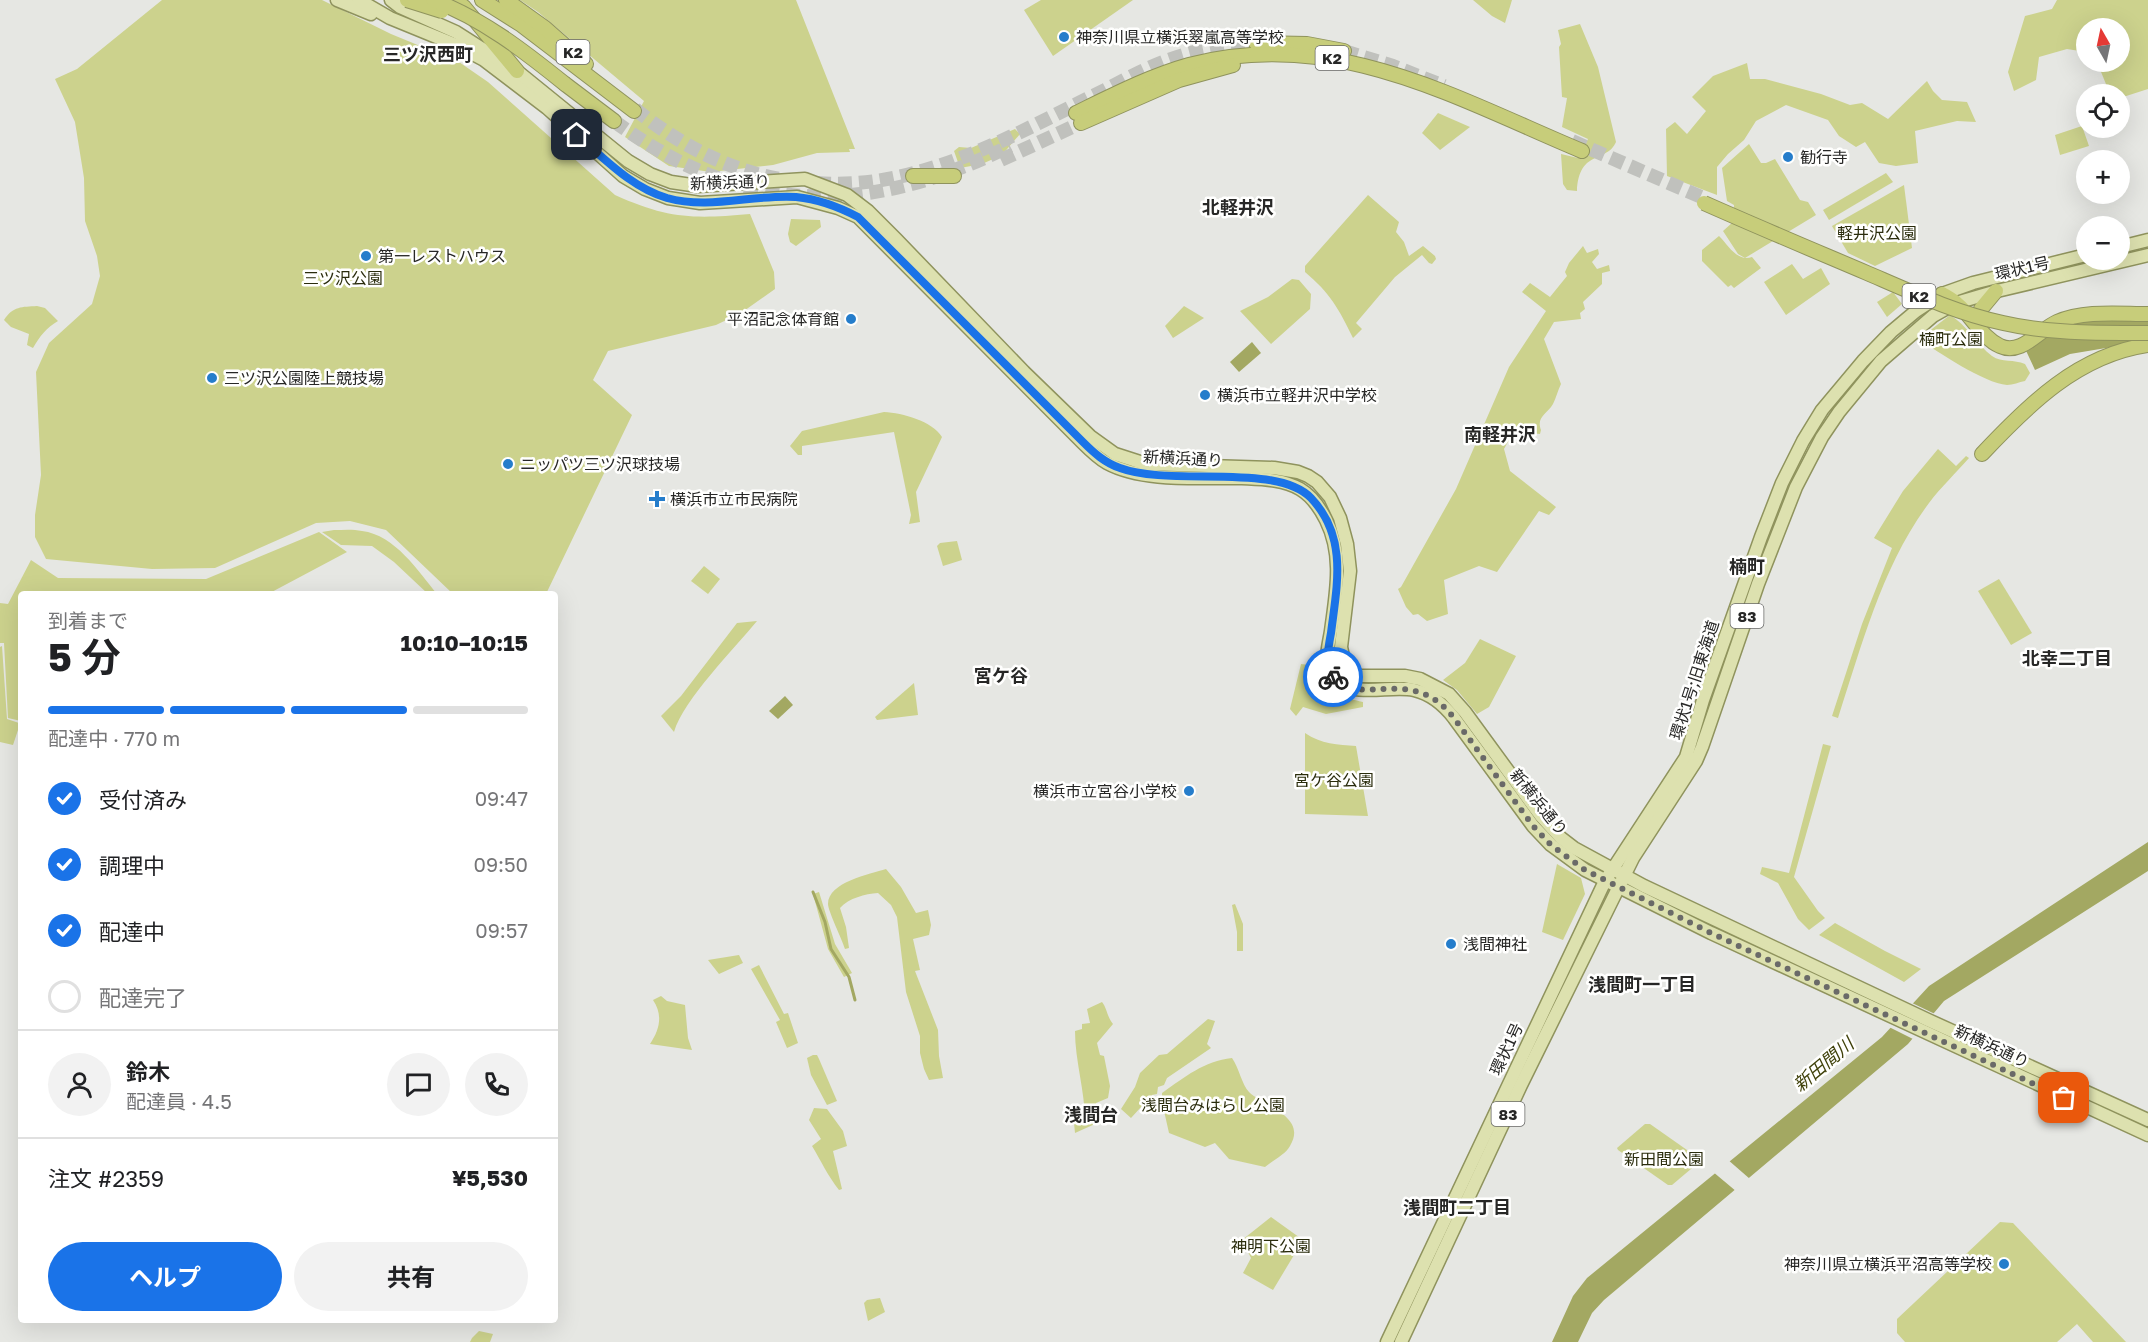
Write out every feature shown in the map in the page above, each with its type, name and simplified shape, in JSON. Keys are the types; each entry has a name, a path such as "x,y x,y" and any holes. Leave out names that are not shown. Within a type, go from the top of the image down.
{"highway":[{"path":"407,0 468,21 525,51"},
{"name":"K2","path":"434,0 465,14 525,51 614,122"},
{"path":"455,0 464,7 517,71"},
{"name":"K2","path":"482,0 520,24 635,110 545,28 506,0"},
{"name":"K2","path":"1256,43 1307,44 1344,51"},
{"name":"K2","path":"1079,118 1179,80 1226,66 1285,54 1338,59 1388,71 1582,151"},
{"path":"913,176 954,176"},
{"name":"K2","path":"2148,328 2038,324 1973,310 1926,293 1705,201 1923,297 1979,317 2037,329 2148,333"},
{"path":"1980,328 1981,309 1996,291"},
{"path":"1942,294 1956,303 1996,345 2010,348 2022,345 2047,327 2064,320 2098,314 2148,314"},
{"path":"1982,454 2046,391 2069,375 2093,362 2128,348 2148,345"}],"main road":[{"path":"337,0 379,18 392,19"},
{"name":"新横浜通り","path":"359,0 392,19 456,45 484,60 547,108 623,176 645,189 668,198 700,203 797,197 838,208 858,217 1083,442 1107,463 1131,472 1152,475 1259,478 1282,482 1299,489 1311,498 1324,516 1338,554 1338,574 1328,660 1333,678 1342,685 1354,689 1412,689 1440,702 1526,817 1566,858 1618,888 1920,1031 2148,1135"},
{"name":"新横浜通り","path":"391,0 400,7 456,32 517,71 628,161 650,174 672,182 698,186 805,179 847,195 868,211 1024,372 1098,443 1115,454 1156,465 1259,467 1287,470 1298,472 1317,482 1336,508 1348,551 1350,570 1341,647 1345,666 1359,676 1405,676 1420,679 1449,694 1550,826 1574,848 1611,870 1928,1020 2148,1120"},
{"path":"2130,244 2148,240"},
{"name":"環状1号","path":"1974,297 2148,255"},
{"name":"環状1号","path":"1973,283 2076,257"},
{"name":"環状1号;旧東海道","path":"1611,870 1686,757 1703,699 1782,483 1822,410 1871,352 1916,311 1942,294 1973,283"},
{"name":"環状1号;旧東海道","path":"1624,876 1633,858 1696,761 1758,584 1796,487 1818,444 1850,397 1881,362 1933,316 1956,303 1974,297"},
{"name":"環状1号","path":"1387,1342 1611,870"},
{"name":"83","path":"1618,888 1624,876"},
{"name":"環状1号","path":"1401,1342 1521,1085 1618,888"}],"green space":[{"name":"三ツ沢公園","path":"162,0 322,0 391,34 459,62 488,82 615,195 666,213 697,217 750,214 774,272 775,289 741,313 716,325 608,351 593,380 632,415 547,591 450,591 386,530 350,521 316,523 215,568 152,569 46,559 35,537 35,515 41,475 36,372 49,343 92,304 100,276 97,256 85,221 84,178 75,122 55,79 77,69"},
{"path":"520,0 796,0 855,149 849,149 850,152 817,153 773,165 711,172 669,166 625,137 644,101 538,12"},
{"name":"神奈川県立横浜翠嵐高等学校","path":"1041,0 1133,0 1053,56 1024,10"},
{"path":"1473,0 1512,0 1505,23 1492,16"},
{"path":"2057,0 2148,0 2148,89 2130,95 2130,84 2106,84 2101,72 2130,72 2130,18 2076,18 2076,50 2067,49 2039,57 2036,80 2014,91 2008,72 2025,16 2052,9"},
{"path":"1580,24 1598,67 1616,142 1606,153 1588,163 1583,169 1577,191 1567,190 1563,184 1561,154 1578,158 1588,139 1562,127 1567,98 1562,97 1559,47 1561,44 1558,30"},
{"path":"1747,63 1750,79 1765,79 1821,94 1850,105 1862,103 1888,119 1927,81 1942,100 1967,102 1976,122 1957,121 1915,131 1918,163 1896,166 1879,163 1865,142 1856,147 1839,136 1828,120 1786,105 1756,121 1744,140 1717,167 1717,195 1667,176 1666,129 1675,122 1687,134 1706,111 1692,97 1713,76"},
{"path":"1438,113 1470,127 1440,150 1422,133"},
{"path":"2076,128 2076,138 2086,138 2089,146 2060,155 2055,135"},
{"path":"1015,129 1020,134 1002,155 982,164 960,168 954,151 959,147 971,148"},
{"path":"1749,144 1761,163 1775,159 1800,200 1808,202 1816,215 1745,258 1738,254 1723,231 1733,222 1734,205 1727,201 1722,168"},
{"path":"1886,173 1893,182 1829,220 1823,210"},
{"name":"軽井沢公園","path":"1904,185 1912,248 1875,266 1848,253 1832,226"},
{"path":"1368,195 1399,222 1396,232 1404,242 1409,256 1423,246 1436,259 1432,264 1422,255 1395,277 1356,323 1362,329 1353,338 1333,302 1305,272 1305,266"},
{"path":"791,219 820,220 821,227 796,246 790,242 788,234"},
{"path":"1719,236 1738,255 1752,257 1761,268 1734,288 1731,285 1728,287 1702,261 1702,250"},
{"path":"1583,246 1587,253 1598,249 1599,254 1592,262 1597,269 1609,265 1610,271 1602,273 1602,284 1583,302 1585,309 1580,313 1581,319 1554,322 1544,339 1561,384 1553,404 1541,419 1540,434 1518,432 1511,437 1504,449 1510,471 1556,507 1549,515 1539,511 1497,572 1479,566 1444,580 1448,614 1427,621 1418,614 1413,615 1406,607 1398,589 1456,489 1509,367 1546,311 1522,292 1530,283 1550,297 1567,276 1565,272 1569,263"},
{"path":"1792,264 1803,279 1821,268 1830,284 1786,315 1764,282"},
{"path":"1292,279 1299,280 1311,294 1310,309 1271,344 1240,311 1268,297"},
{"path":"1893,292 1902,304 1887,317 1877,302"},
{"path":"37,306 45,308 58,321 50,326 33,348 27,345 29,334 11,327 4,320 14,310"},
{"path":"1184,306 1204,318 1173,338 1165,326"},
{"name":"楠町公園","path":"1950,315 1962,324 1992,356 2000,360 2025,364 2030,373 2025,381 2007,385 1986,379 1919,339"},
{"path":"884,412 900,414 924,422 942,437 916,492 920,522 909,524 911,515 894,432 802,446 802,455 798,455 790,446 802,431"},
{"path":"1938,449 1956,466 1966,456 1969,458 1929,503 1898,553 1875,607 1838,718 1832,716 1862,624 1892,548 1874,538 1903,491"},
{"path":"362,531 385,539 405,555 435,591 425,591 394,562 372,546 341,545 322,532"},
{"path":"319,532 347,552 274,591 18,591 18,720 8,718 4,643 0,643 0,603 8,604 31,560 58,578 206,579"},
{"path":"957,541 962,560 943,566 937,546 940,543"},
{"path":"704,566 720,579 708,594 691,581"},
{"path":"1999,579 2032,633 2011,645 1978,591"},
{"path":"757,621 698,690 679,719 674,732 661,716 681,696 737,623"},
{"path":"1480,639 1516,656 1489,707 1477,714 1457,690 1443,680 1465,663"},
{"path":"2,646 7,719 18,723 13,745 0,742 0,647"},
{"path":"1314,653 1318,654 1316,674 1322,688 1334,695 1363,702 1363,707 1326,714 1303,707 1296,716 1290,709 1301,664 1309,665"},
{"path":"914,683 918,715 877,720 875,717"},
{"name":"宮ケ谷公園","path":"1305,733 1323,742 1356,746 1368,816 1305,814"},
{"path":"1823,744 1831,746 1794,877 1825,918 1809,930 1798,919 1778,883 1760,874 1762,867 1789,873"},
{"path":"1557,864 1581,878 1585,894 1563,940 1542,932"},
{"path":"886,869 901,887 916,913 928,910 931,925 929,935 913,939 920,970 915,971 938,1030 943,1078 929,1080 924,1069 920,1053 920,1036 906,992 897,917 891,905 878,893 858,897 840,908 849,948 845,949 829,908 830,896 842,885 861,876"},
{"path":"819,892 835,944 852,973 844,977 828,949 813,894"},
{"path":"1235,904 1243,924 1243,951 1237,951 1237,932 1232,905"},
{"path":"1835,923 1921,969 1904,982 1819,935"},
{"path":"739,955 743,963 719,974 708,960"},
{"path":"759,965 784,1014 788,1013 798,1043 787,1048 776,1022 780,1020 751,969"},
{"path":"661,996 667,1001 685,1005 688,1038 692,1050 650,1044 659,1022 658,1011 653,1000"},
{"path":"1102,1002 1113,1024 1097,1043 1100,1055 1104,1056 1110,1086 1108,1098 1096,1103 1095,1124 1075,1133 1074,1123 1085,1121 1075,1031 1082,1029 1082,1024 1090,1023 1087,1009"},
{"path":"1208,1019 1215,1021 1207,1044 1211,1048 1167,1078 1164,1085 1158,1087 1157,1094 1152,1095 1131,1118 1121,1109 1135,1087 1140,1073 1159,1055 1167,1054"},
{"path":"817,1055 837,1101 827,1105 811,1075 807,1058"},
{"name":"浅間台みはらし公園","path":"1232,1058 1249,1092 1282,1113 1293,1127 1294,1136 1288,1149 1265,1167 1229,1159 1215,1143 1205,1147 1169,1133 1162,1093 1212,1062"},
{"path":"814,1108 827,1109 843,1131 847,1146 833,1151 842,1189 839,1190 812,1146 821,1139 809,1120"},
{"name":"新田間公園","path":"1645,1124 1650,1124 1697,1157 1698,1163 1672,1185 1668,1185 1617,1148"},
{"name":"神明下公園","path":"1271,1217 1303,1240 1273,1290 1243,1273 1251,1258 1242,1240"},
{"name":"神奈川県立横浜平沼高等学校","path":"2000,1222 2013,1223 2126,1342 2093,1342 2077,1324 2057,1342 1905,1342 1897,1333 1897,1319"},
{"path":"880,1298 885,1312 868,1321 864,1303 867,1300"},
{"path":"479,1331 493,1334 490,1342 470,1342"}],"shaded area":[{"path":"2148,309 2148,341 2070,354 2035,370 2021,340 2082,310"},
{"path":"1252,342 1261,353 1239,372 1230,362"},
{"path":"785,696 793,705 778,719 769,711"},
{"path":"2148,842 2148,871 1944,1001 1908,1044 1604,1300 1592,1313 1578,1342 1552,1342 1573,1296 1587,1278 1882,1037 1929,986"}],"pier":[{"path":"1910,1002 1935,1014 1913,1039 1887,1026"},
{"path":"1727,1159 1750,1179 1737,1192 1712,1171"}],"waterway":[{"path":"813,892 825,922 831,949 849,977 855,1000"}],"tunnel":[{"path":"817,183 855,183 893,178 930,169 1001,141 1162,62 1202,50 1256,43"},
{"path":"1344,51 1393,66 1444,86"},
{"path":"635,109 668,133 703,153 741,169 780,179"},
{"path":"614,121 663,153 711,176 759,190 808,196 857,194 907,185 958,169 1010,146"},
{"path":"1001,160 1081,123"},
{"path":"1572,141 1706,199"}],"way so far":[{"path":"1333,677 1348,688 1412,689 1440,702 1533,826 1566,858 1585,870 1711,933 2064,1098"}],"place":[{"name":"神奈川県立横浜翠嵐高等学校","path":"1064,37"},
{"name":"勧行寺","path":"1788,157"},
{"name":"第一レストハウス","path":"366,256"},
{"name":"平沼記念体育館","path":"851,319"},
{"name":"三ツ沢公園陸上競技場","path":"212,378"},
{"name":"横浜市立軽井沢中学校","path":"1205,395"},
{"name":"ニッパツ三ツ沢球技場","path":"508,464"},
{"name":"横浜市立市民病院","path":"657,499"},
{"name":"横浜市立宮谷小学校","path":"1189,791"},
{"name":"浅間神社","path":"1451,944"},
{"name":"神奈川県立横浜平沼高等学校","path":"2004,1264"}],"district":[{"name":"三ツ沢西町","path":"428,54"},
{"name":"北軽井沢","path":"1238,207"},
{"name":"南軽井沢","path":"1500,434"},
{"name":"楠町","path":"1747,566"},
{"name":"北幸二丁目","path":"2067,658"},
{"name":"宮ケ谷","path":"1001,675"},
{"name":"浅間町一丁目","path":"1642,984"},
{"name":"浅間台","path":"1091,1114"},
{"name":"浅間町二丁目","path":"1457,1207"}],"route":[{"path":"577,135 623,176 645,189 668,198 700,203 797,197 821,202 858,217 1083,442 1107,463 1131,472 1152,475 1259,478 1282,482 1299,489 1311,498 1324,516 1338,554 1338,574 1328,653 1328,666 1333,677"}],"water label":[{"name":"新田間川","path":"1823,1064"}]}
